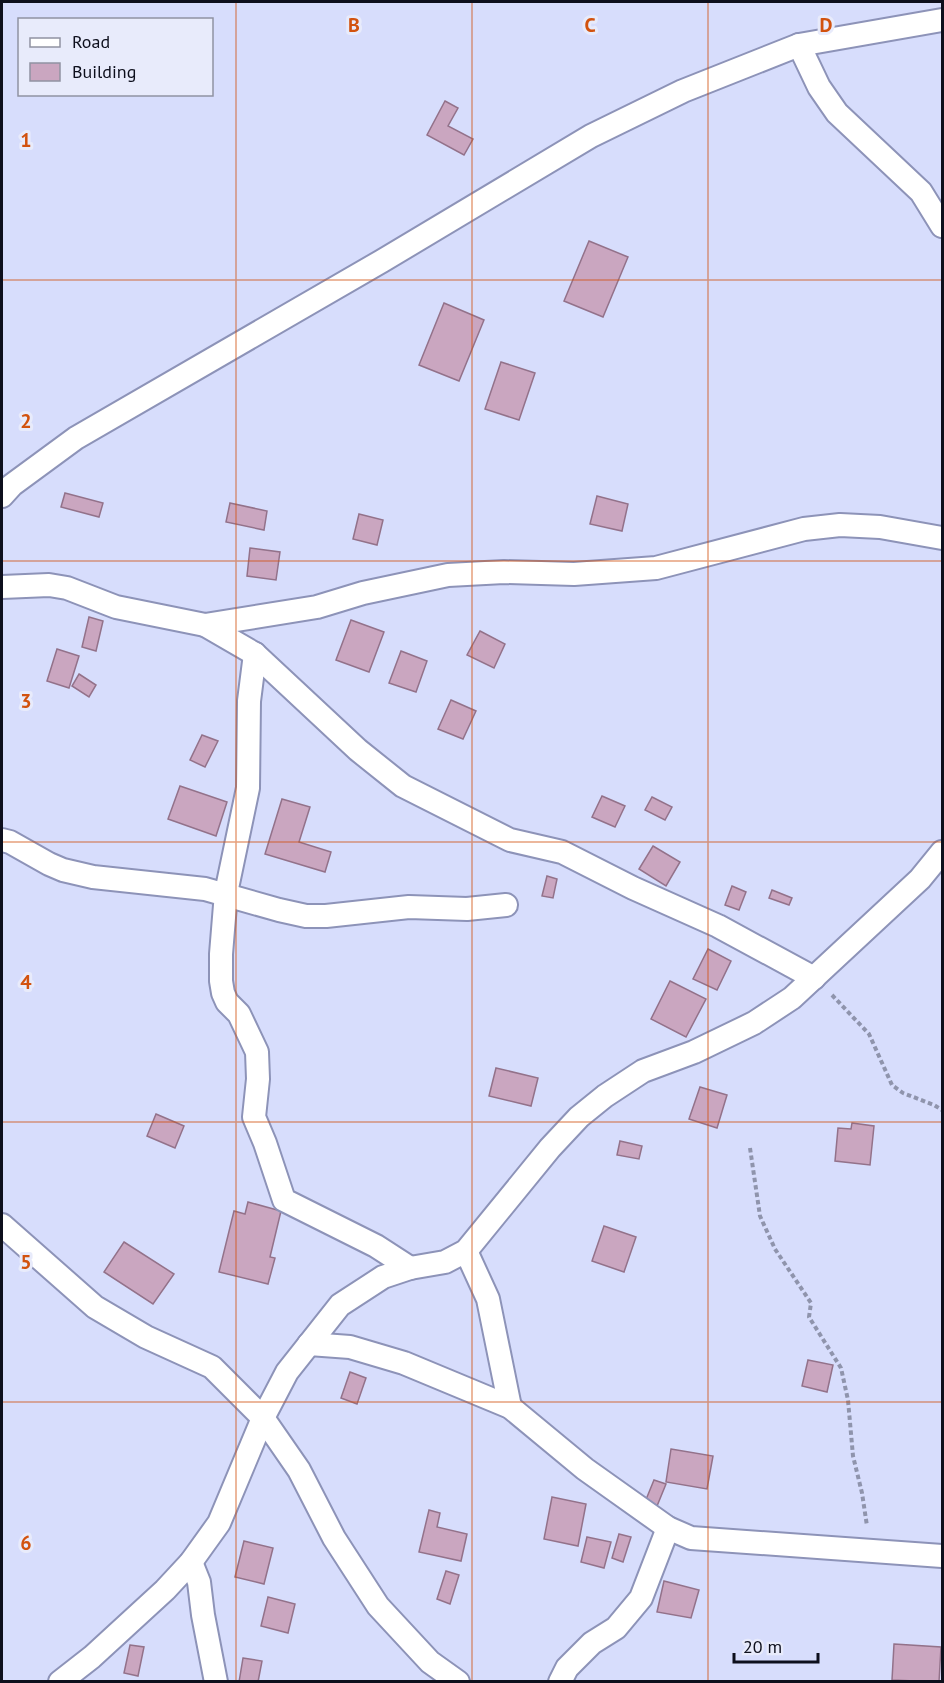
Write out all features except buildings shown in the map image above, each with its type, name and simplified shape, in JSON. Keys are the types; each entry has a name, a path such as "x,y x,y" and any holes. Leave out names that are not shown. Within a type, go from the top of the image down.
{"street":[{"path":"2,496 12,485 76,438 382,261 591,136 683,91 799,45 942,20"},
{"path":"799,45 819,87 837,113 921,192 942,226"},
{"path":"205,625 317,607 448,575 504,572 574,574 656,568 804,529 840,525 880,527 942,538"},
{"path":"2,587 50,585 67,588 116,607 205,625 255,654 358,750 403,786 510,840 562,852 633,888 718,926 814,978"},
{"path":"255,654 249,700 248,788 226,894 221,954 223,993 227,1002 239,1014 257,1052 259,1071 254,1117 266,1143 284,1200 376,1246 410,1268"},
{"path":"2,840 10,842 49,864 93,877 173,884 226,894 306,916 409,907 467,909 506,905"},
{"path":"60,1682 92,1657 165,1590 191,1562 219,1522 263,1418 287,1372 340,1305 383,1277 410,1268 446,1262 466,1251 550,1148 579,1117 605,1096 643,1071 694,1052 753,1023 792,998 920,879 942,852"},
{"path":"2,1225 95,1307 146,1337 212,1367 263,1418 299,1470 334,1538 378,1606 430,1662 458,1682"},
{"path":"466,1251 488,1299 510,1407"},
{"path":"309,1344 350,1347 404,1363 510,1407 585,1469 668,1528 691,1538 942,1556"},
{"path":"561,1682 567,1668 592,1643 616,1628 641,1598 668,1528"},
{"path":"191,1562 199,1582 216,1682"}],"path":[{"path":"814,978 848,1009 869,1034 892,1085 903,1093 942,1110"},
{"path":"750,1148 760,1216 775,1250 810,1303 809,1317 841,1368 848,1400 853,1456 866,1512 869,1550"}]}
